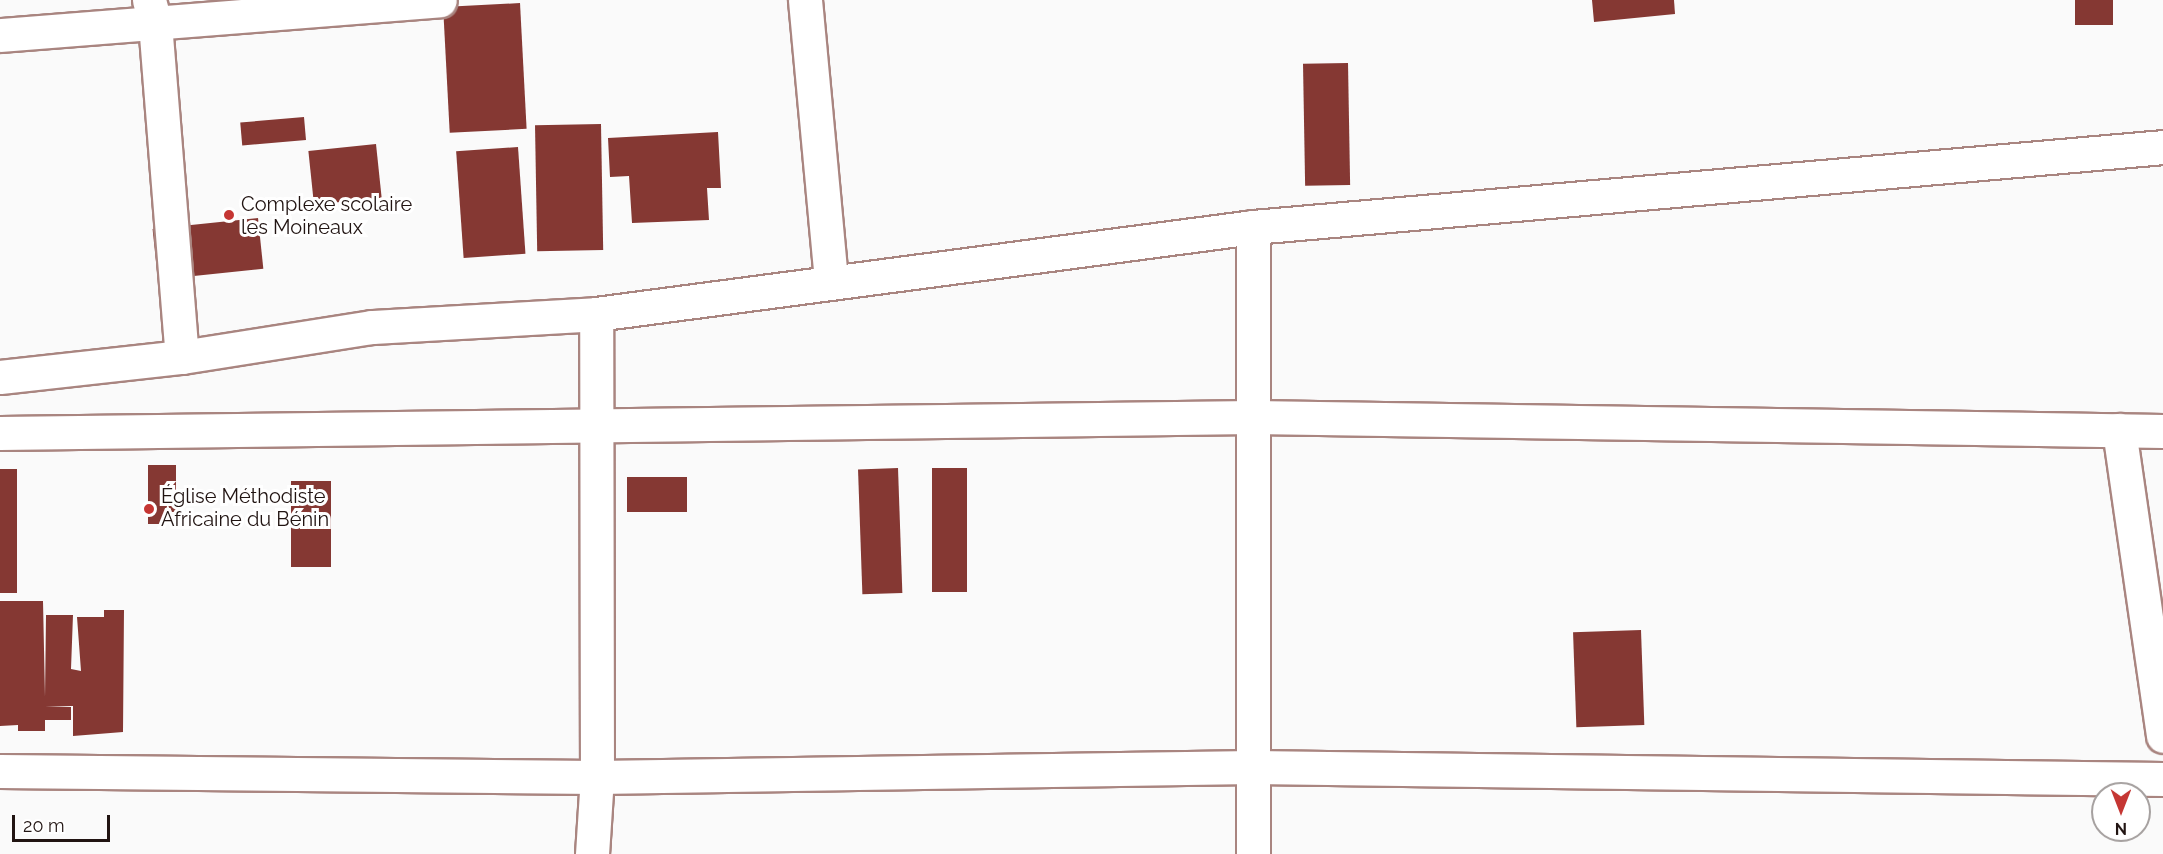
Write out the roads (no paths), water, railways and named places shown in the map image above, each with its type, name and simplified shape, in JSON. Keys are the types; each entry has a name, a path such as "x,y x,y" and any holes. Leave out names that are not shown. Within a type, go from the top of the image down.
{"street":[{"path":"0,35 152,12 440,0"},
{"path":"805,0 831,281"},
{"path":"152,12 182,357"},
{"path":"0,377 182,357 372,327 596,314 831,281 1253,227 2163,147"},
{"path":"1253,227 1253,854"},
{"path":"592,854 597,777 596,314"},
{"path":"0,434 1253,417 2163,431"},
{"path":"2118,430 2163,736"},
{"path":"0,771 597,777 1253,767 2163,779"}],"place":[{"name":"Complexe scolaire les Moineaux","path":"229,215"},
{"name":"Église Méthodiste Africaine du Bénin","path":"149,509"}]}
